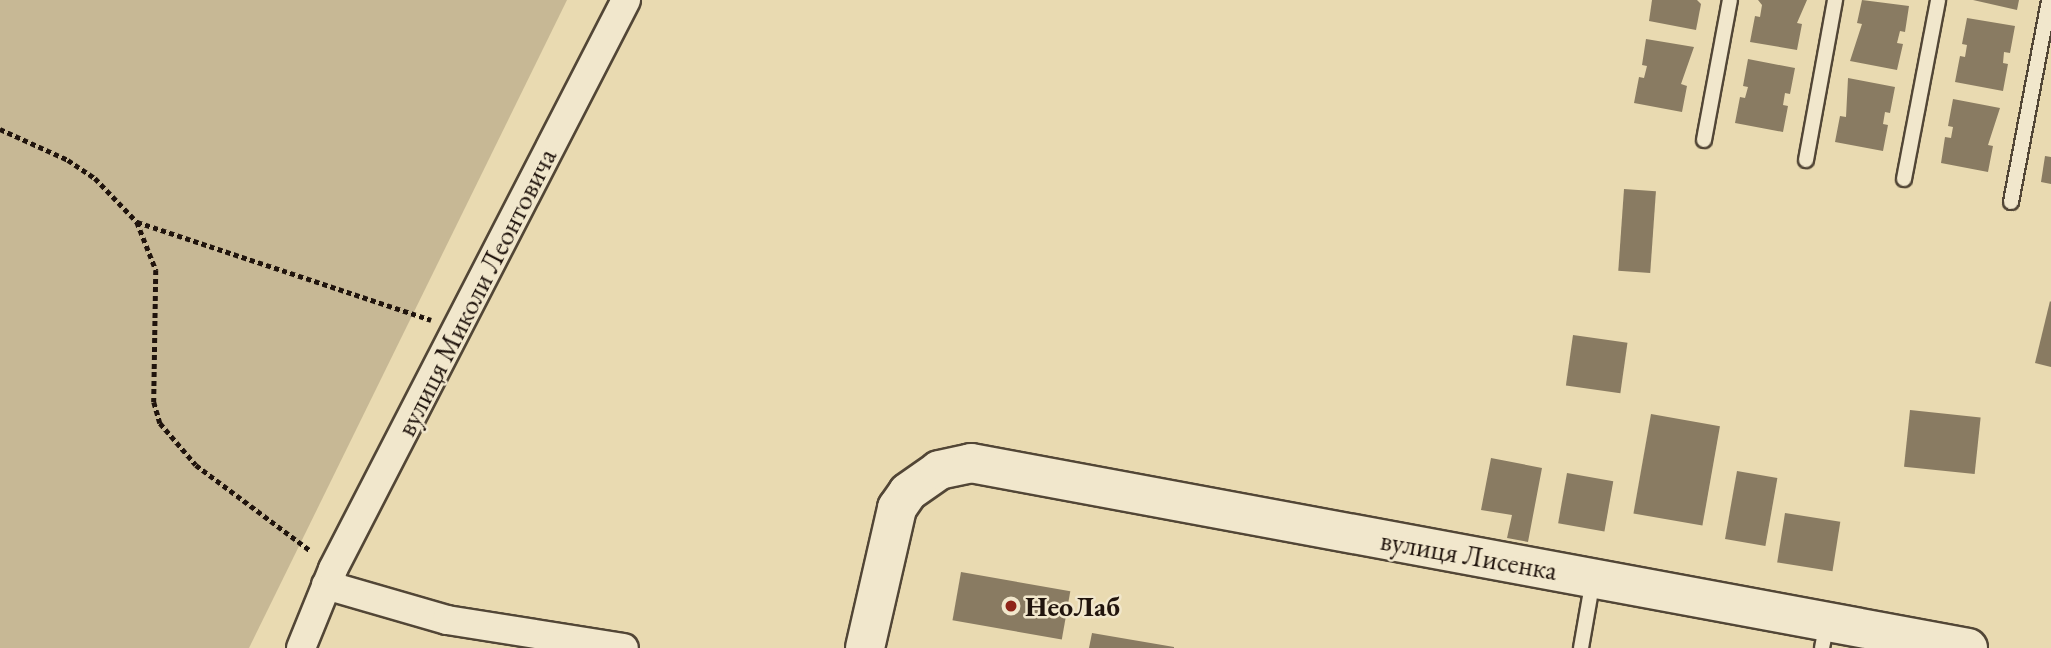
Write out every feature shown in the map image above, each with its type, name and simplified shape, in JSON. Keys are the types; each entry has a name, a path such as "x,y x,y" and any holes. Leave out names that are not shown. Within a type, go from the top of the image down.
{"street":[{"name":"вулиця Миколи Леонтовича","path":"301,648 329,577 626,0"},
{"name":"вулиця Лисенка","path":"865,648 897,508 908,492 939,470 971,463 1593,578 1824,635 1968,648"},
{"path":"329,577 447,620 624,648"}],"lane":[{"path":"1704,140 1730,0"},
{"path":"1806,160 1835,0"},
{"path":"1904,179 1938,0"},
{"path":"2011,202 2049,0"},
{"path":"1580,648 1593,578"}],"path":[{"path":"0,128 68,160 95,178 137,222 156,270 154,402 160,423 196,465 329,577"},
{"path":"137,222 456,328"}],"shaded area":[{"path":"0,0 567,0 249,648 0,648"}],"building":[{"path":"1652,0 1697,0 1701,4 1696,30 1649,21"},
{"path":"1758,0 1807,0 1797,23 1802,24 1797,50 1750,42 1755,16 1760,17 1762,5"},
{"path":"1862,0 1909,6 1905,32 1900,31 1897,43 1903,44 1897,70 1850,61 1862,24 1857,23"},
{"path":"1973,0 2019,0 2017,10"},
{"path":"1967,18 2015,26 2010,53 2004,52 2003,63 2008,64 2003,91 1955,82 1960,56 1965,57 1967,45 1962,44"},
{"path":"1646,39 1694,47 1681,84 1687,86 1682,112 1634,103 1639,77 1644,78 1647,66 1642,65"},
{"path":"1748,59 1795,68 1790,94 1785,93 1783,105 1788,106 1783,132 1735,123 1740,97 1745,98 1748,87 1743,86"},
{"path":"1848,78 1895,87 1890,113 1885,112 1883,124 1888,125 1883,151 1835,142 1840,116 1846,117"},
{"path":"1953,99 2000,108 1988,145 1993,146 1988,172 1941,163 1945,137 1951,138 1953,127 1948,126"},
{"path":"2045,156 2051,157 2051,184 2041,182"},
{"path":"1624,189 1656,191 1650,273 1618,271"},
{"path":"2051,302 2051,367 2035,363"},
{"path":"1573,335 1627,343 1620,393 1566,386"},
{"path":"1910,410 1981,417 1975,474 1904,467"},
{"path":"1651,414 1720,426 1702,526 1633,513"},
{"path":"1491,458 1542,468 1528,542 1507,538 1512,515 1481,510"},
{"path":"1737,471 1777,478 1765,546 1725,539"},
{"path":"1567,473 1613,481 1604,531 1558,523"},
{"path":"1785,513 1840,522 1832,571 1777,562"},
{"name":"НеоЛаб","path":"961,572 1070,591 1062,640 952,620"},
{"path":"1092,633 1174,647 1174,648 1089,648"}],"place":[{"name":"НеоЛаб","path":"1011,606"}]}
